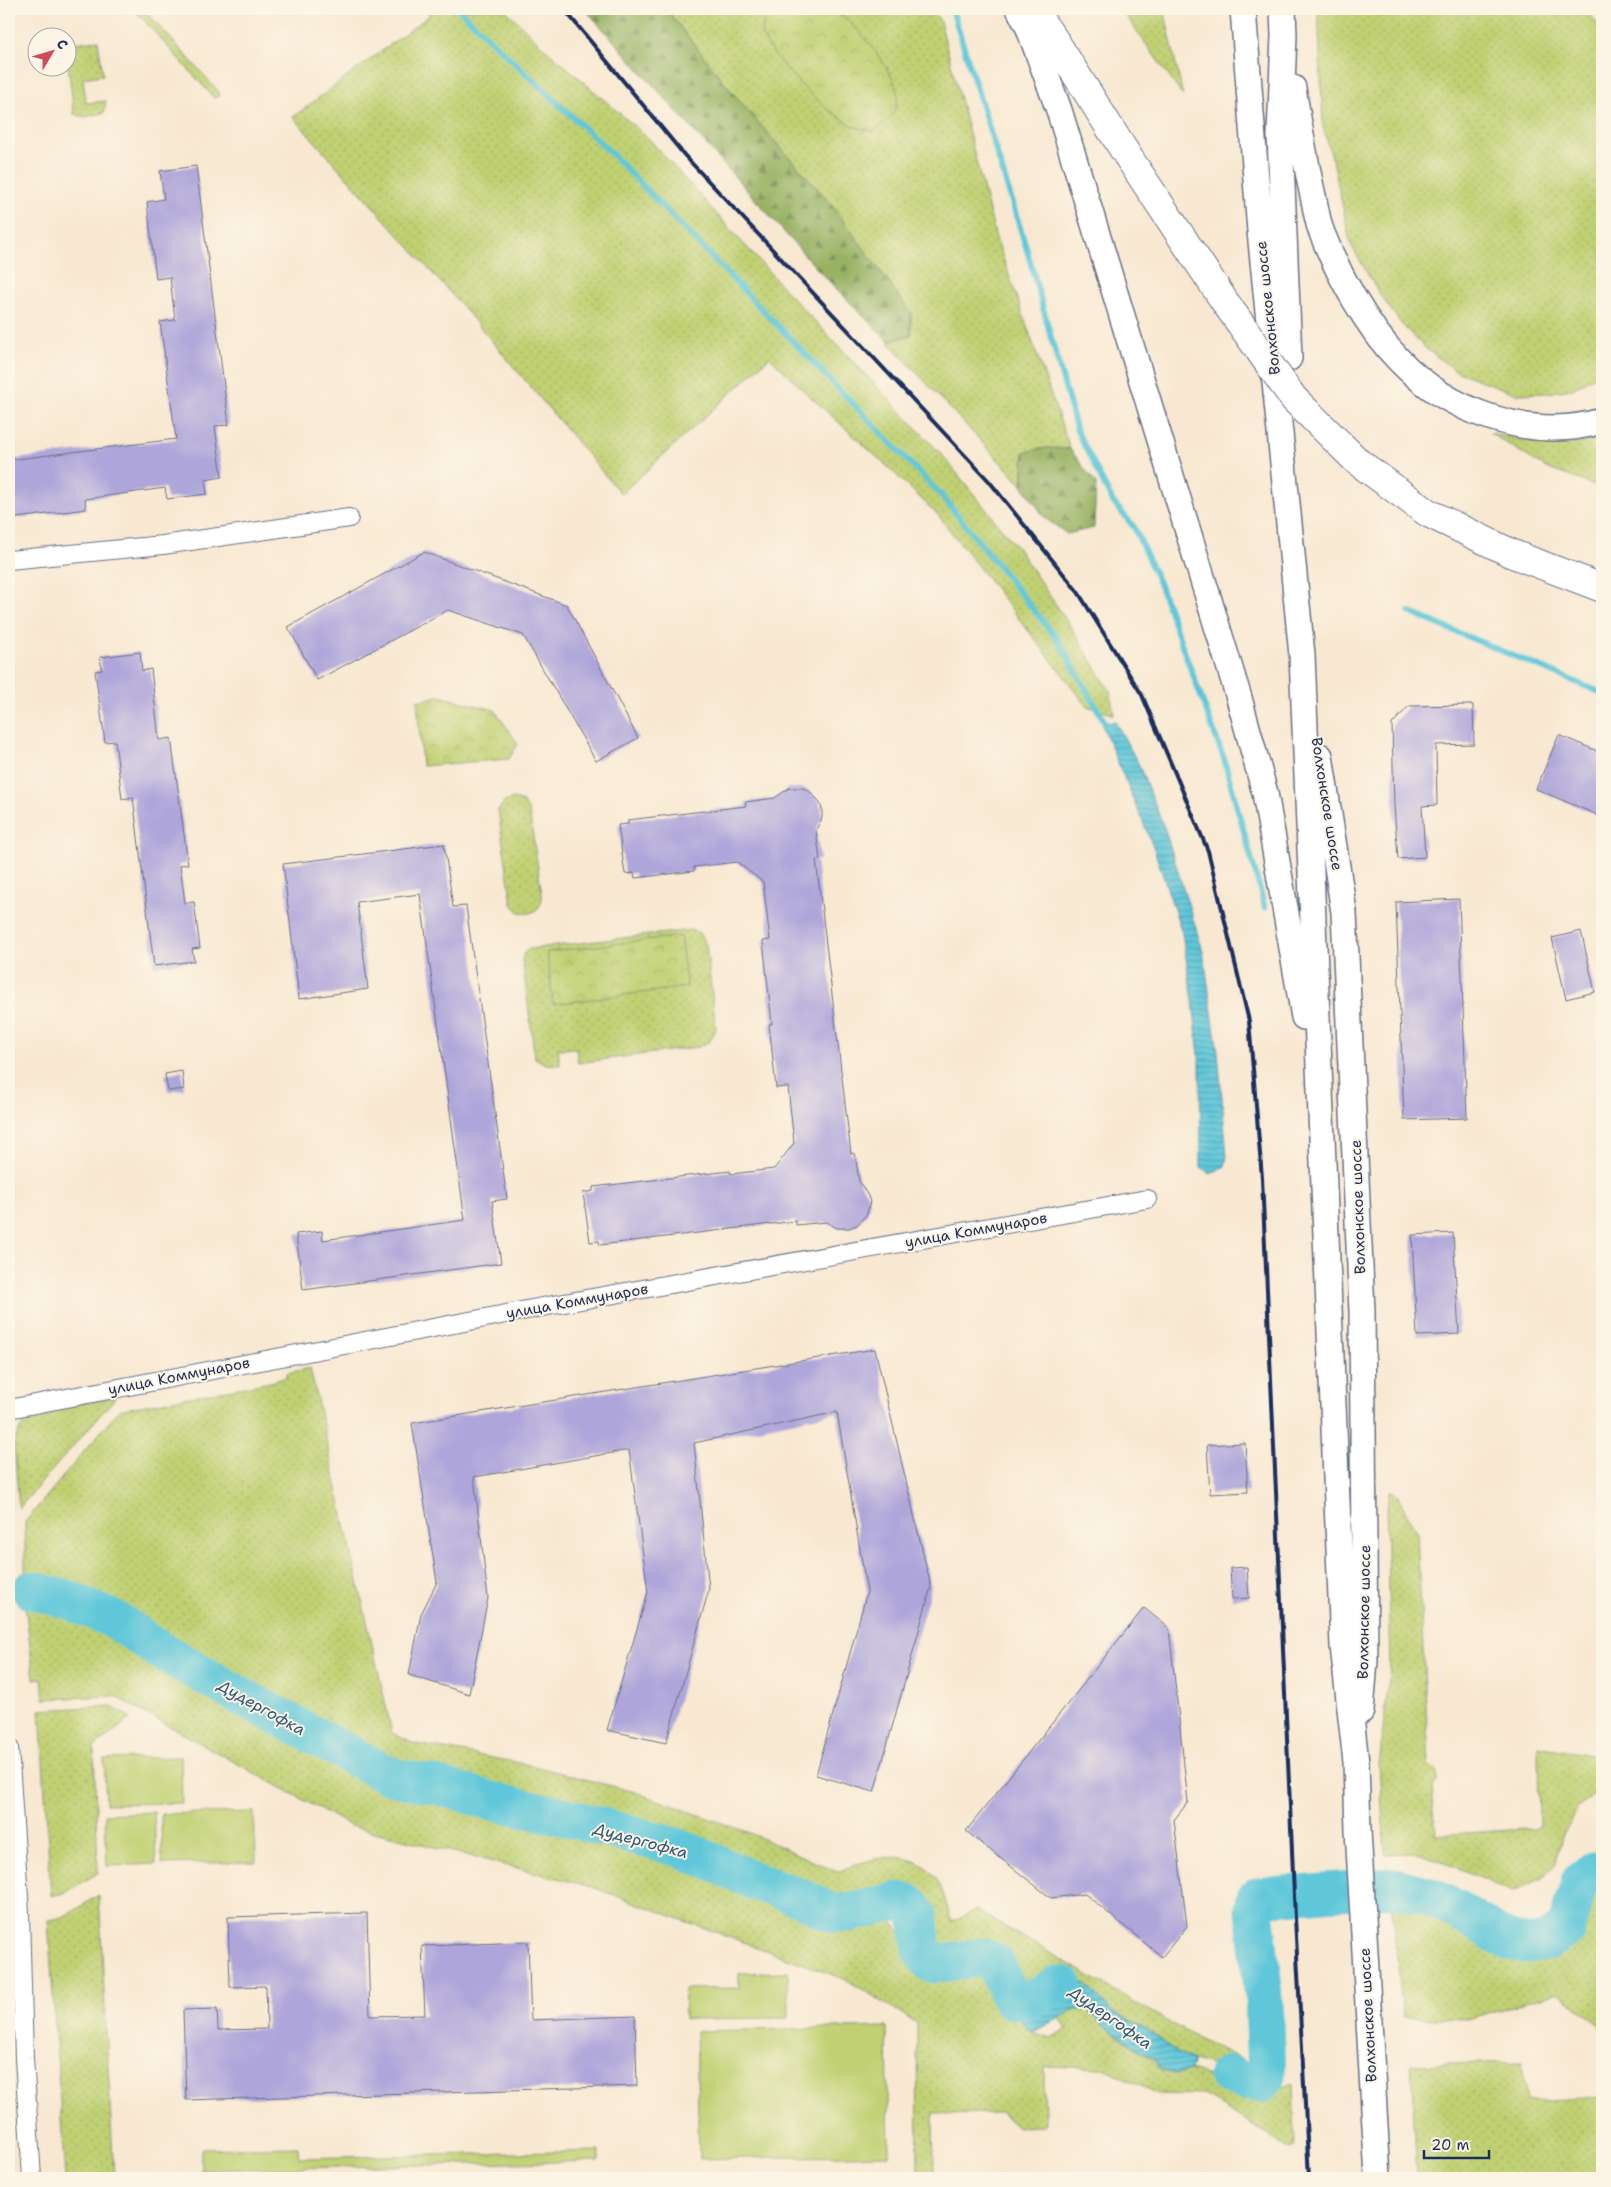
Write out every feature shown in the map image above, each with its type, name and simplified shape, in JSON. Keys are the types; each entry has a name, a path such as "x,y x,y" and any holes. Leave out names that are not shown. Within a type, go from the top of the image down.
{"highway":[{"path":"1032,9 1055,41 1127,155 1225,302 1294,398 1358,462 1428,513 1513,554 1602,588"}],"main road":[{"path":"1018,9 1028,26 1062,119 1239,698 1265,793 1288,917 1323,1150 1339,1148 1355,1152"},
{"name":"Волхонское шоссе","path":"1244,9 1260,231 1302,655 1343,1646 1356,1762 1358,1830 1378,2178"},
{"name":"Волхонское шоссе","path":"1283,9 1284,36 1280,135 1298,608"},
{"path":"1284,36 1303,154 1321,232 1355,303 1397,359 1435,391 1473,410 1511,424 1549,428 1590,425 1602,421"},
{"name":"Волхонское шоссе","path":"1302,655 1344,912 1362,1311 1364,1447 1365,1661 1356,1762"}],"street":[{"path":"9,560 163,545 349,518"},
{"name":"улица Коммунаров","path":"9,1409 543,1307 1147,1199"},
{"path":"1335,1447 1364,1447"},
{"path":"9,1748 20,1913 24,2058 32,2178"}],"green space":[{"path":"825,8 838,13 848,21 870,44 894,82 897,91 897,104 889,119 874,131 854,127 826,108 799,83 776,57 761,35 764,21 772,9"},
{"path":"134,9 144,9 220,93 218,97 214,98"},
{"path":"425,9 505,9 540,44 648,138 788,293 943,456 1018,549 1073,630 1110,691 1114,715 1087,706 938,515 770,357 621,494 469,314 293,117 430,15"},
{"path":"585,9 666,9 740,102 831,204 911,313 911,335 888,341 818,270"},
{"path":"666,9 933,9 940,21 996,238 1070,449 1046,448 1024,452 1022,485 888,342 911,335 911,313 831,204 740,102"},
{"path":"1121,9 1164,9 1183,96"},
{"path":"1318,9 1586,9 1602,30 1602,371 1600,373 1573,389 1547,393 1517,394 1458,372 1425,348 1402,325 1378,292 1350,243 1334,165 1323,127"},
{"path":"98,40 103,75 83,78 86,103 106,101 104,113 84,117 74,114 70,78 78,78 78,43"},
{"path":"1490,433 1518,439 1560,444 1602,439 1602,488 1546,468"},
{"path":"1046,448 1070,449 1096,484 1094,528 1067,534 1045,518 1022,485 1024,452"},
{"path":"439,696 495,710 518,744 509,759 422,766 417,701"},
{"path":"514,799 523,802 529,811 542,894 540,906 532,912 526,913 516,909 512,904 498,810 504,802"},
{"path":"692,930 699,933 706,945 716,1029 710,1041 698,1047 578,1063 576,1048 558,1049 560,1065 546,1064 535,1058 522,959 524,953 529,949"},
{"path":"680,936 687,987 553,1004 547,952"},
{"path":"310,1368 392,1733 412,1743 530,1765 635,1792 750,1833 837,1872 863,1862 890,1857 915,1861 936,1878 952,1922 976,1910 1186,2032 1259,2068 1254,2076 1193,2060 1172,2049 1150,2031 1114,2013 1086,1985 1055,1978 1031,1991 1015,1991 1000,1959 985,1950 945,1960 931,1955 919,1905 897,1893 846,1911 607,1812 419,1774 366,1755 89,1602 25,1582 25,1522 119,1410 271,1382 287,1377 287,1373"},
{"path":"116,1397 19,1508 14,1444 19,1431 27,1419 40,1411"},
{"path":"1390,1490 1397,1495 1417,1533 1429,1765 1437,1771 1438,1781 1432,1787 1436,1835 1539,1828 1538,1746 1602,1757 1602,1788 1578,1808 1562,1837 1556,1863 1543,1878 1513,1892 1453,1866 1413,1853 1385,1854 1379,1765 1390,1668 1386,1508"},
{"path":"24,1595 78,1607 369,1773 406,1786 676,1854 816,1915 832,1919 854,1916 881,1917 893,1923 904,1936 915,1959 931,1968 979,1964 995,1971 1011,2006 1027,2030 1051,2038 1067,2029 1060,2017 1072,2011 1085,2009 1105,2027 1175,2074 1190,2070 1263,2093 1293,2084 1295,2146 1289,2148 1204,2095 1158,2094 1102,2068 1044,2066 1045,2126 1018,2127 1000,2113 933,2114 934,2178 918,2178 917,2023 852,1983 836,1976 592,1887 351,1826 114,1696 44,1699 42,1678 34,1679"},
{"path":"110,1706 131,1718 94,1747 98,1873 64,1893 51,1896 40,1710"},
{"path":"181,1757 182,1803 106,1804 104,1759"},
{"path":"154,1812 156,1864 107,1866 105,1814"},
{"path":"254,1812 256,1862 162,1864 161,1814"},
{"path":"1591,1880 1602,1883 1602,2026 1558,1993 1467,2019 1403,2017 1391,1899 1446,1914 1480,1941 1509,1956 1532,1957 1556,1950 1577,1924"},
{"path":"99,1895 114,2178 65,2178 48,1920 62,1917"},
{"path":"788,1972 789,2018 685,2019 684,1989 739,1988 739,1973"},
{"path":"887,2027 889,2155 699,2159 696,2031"},
{"path":"1522,2062 1527,2101 1602,2097 1602,2178 1417,2178 1411,2065"},
{"path":"298,2147 299,2158 599,2151 599,2161 201,2170 201,2149"}],"water":[{"path":"1115,721 1138,763 1164,827 1203,951 1218,1052 1227,1156 1225,1166 1210,1174 1201,1167 1200,1064 1193,1001 1182,933 1153,846 1102,725"},
{"path":"1067,1974 1086,1985 1114,2013 1150,2031 1172,2049 1193,2060 1190,2070 1175,2074 1160,2070 1154,2059 1105,2027 1085,2009 1072,2011 1035,2031 1027,2030 1011,2006 1015,1991 1035,1990"}],"building":[{"path":"196,166 229,425 215,426 222,477 205,480 207,494 167,499 165,488 85,499 86,509 9,519 9,460 176,439 160,322 175,320 170,277 156,279 147,202 164,199 160,171"},
{"path":"424,552 567,605 638,738 596,761 523,635 448,610 317,680 288,627"},
{"path":"140,652 142,671 151,669 159,740 171,738 188,864 180,865 185,903 194,902 200,948 192,949 194,961 154,966 133,797 122,799 115,741 105,742 95,671 102,670 100,657"},
{"path":"1473,705 1474,744 1436,745 1437,805 1422,806 1425,857 1398,859 1394,806 1392,724 1409,706"},
{"path":"1559,735 1602,753 1602,817 1536,789"},
{"path":"789,788 808,790 819,801 822,809 822,818 816,830 820,860 816,860 851,1154 855,1153 859,1181 870,1202 867,1214 857,1225 849,1228 837,1228 826,1222 796,1225 796,1221 600,1245 599,1241 590,1242 583,1193 593,1191 593,1187 730,1171 731,1174 774,1169 794,1143 788,1087 776,1088 769,1024 772,1024 763,941 770,940 763,882 737,862 694,867 694,871 635,878 634,873 625,874 618,825 628,824 628,820 746,806 745,802 775,798"},
{"path":"444,844 453,907 466,906 507,1199 492,1201 501,1263 303,1290 296,1234 322,1231 323,1240 465,1220 420,894 357,902 368,989 299,999 283,864"},
{"path":"1459,899 1467,1118 1404,1120 1396,902"},
{"path":"1581,931 1595,992 1566,999 1552,938"},
{"path":"182,1071 184,1089 168,1091 165,1074"},
{"path":"1453,1233 1459,1334 1417,1336 1412,1235"},
{"path":"875,1349 931,1587 874,1792 816,1775 867,1592 837,1412 694,1443 709,1589 666,1743 607,1730 648,1592 629,1450 474,1477 488,1598 469,1694 409,1675 421,1614 437,1582 412,1423"},
{"path":"1245,1443 1248,1492 1210,1494 1207,1445"},
{"path":"1247,1567 1249,1598 1232,1599 1230,1568"},
{"path":"1144,1608 1169,1628 1188,1802 1174,1820 1187,1926 1162,1957 1085,1894 1051,1898 966,1831"},
{"path":"367,1913 370,2016 425,2015 422,1946 528,1942 531,2020 635,2016 637,2086 186,2100 183,2010 217,2009 218,2030 267,2029 266,1986 230,1987 228,1917"}],"waterway":[{"path":"459,9 612,154 942,496 1058,640 1110,731"},
{"path":"952,9 1027,250 1077,431 1113,502 1134,527 1159,583 1224,759 1265,908"},
{"path":"1409,612 1602,693"},
{"name":"Дудергофка","path":"31,1590 69,1600 117,1621 158,1649 242,1697 390,1776 562,1816 683,1849 755,1881 802,1898 831,1913 849,1913 898,1901 910,1904 918,1915 922,1951 929,1962 934,1964 983,1957 995,1963 1011,1999 1018,2001 1030,1999 1058,1985 1063,1985"},
{"name":"Дудергофка","path":"1228,2075 1243,2081 1261,2083 1267,2076 1264,1998 1254,1910 1256,1897 1394,1887 1426,1895 1456,1909 1496,1934 1511,1941 1528,1945 1546,1942 1566,1929 1580,1882 1594,1871 1602,1872"},
{"name":"Дудергофка","path":"1255,1890 1256,1897"}],"railway":[{"path":"564,9 685,156 989,481 1078,592 1142,695 1208,851 1249,1021 1262,1178 1295,1918 1309,2178"}]}
